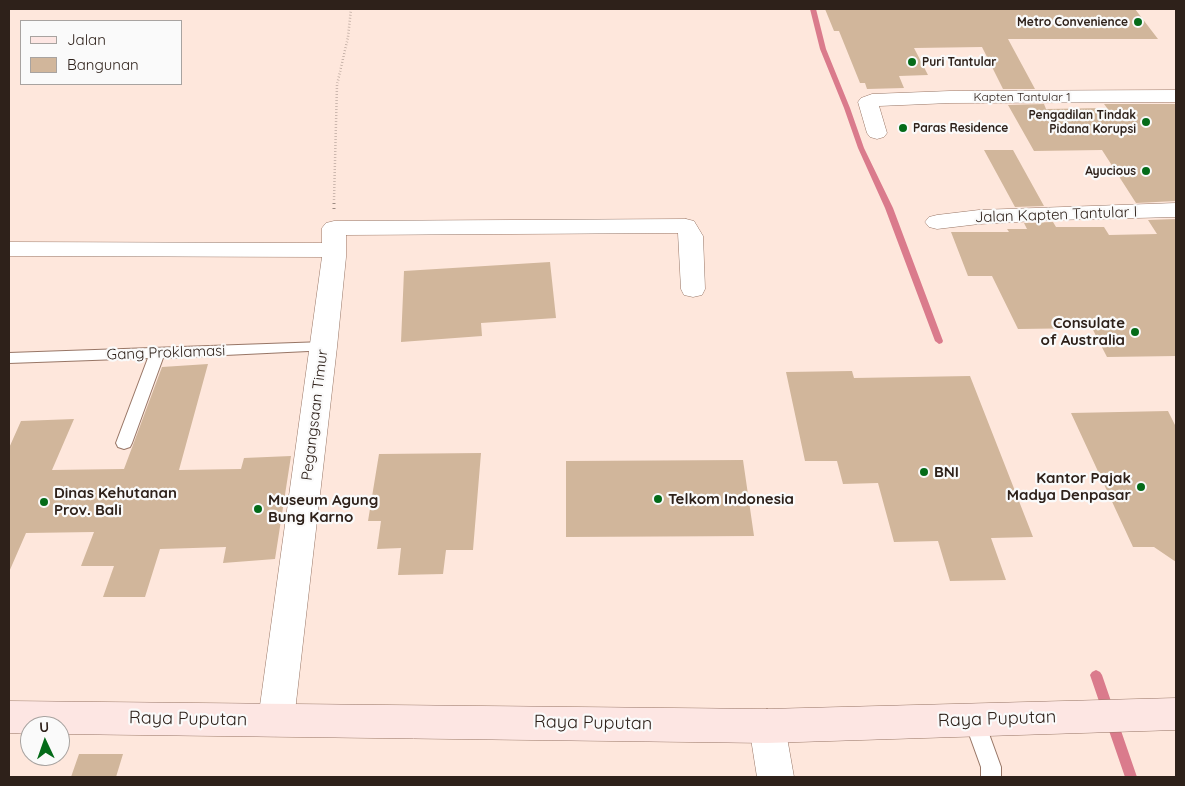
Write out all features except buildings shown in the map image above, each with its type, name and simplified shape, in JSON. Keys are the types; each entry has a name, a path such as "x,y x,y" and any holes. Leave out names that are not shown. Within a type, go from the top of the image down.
{"main road":[{"name":"Raya Puputan","path":"9,718 767,726 1176,714"}],"street":[{"name":"Kapten Tantular 1","path":"877,133 868,102 872,100 950,97 1176,96"},
{"name":"Jalan Kapten Tantular I","path":"937,222 979,217 1054,213 1176,210"},
{"path":"9,249 686,226 691,236 694,289"},
{"name":"Pegangsaan Timur","path":"276,720 324,347 334,239"},
{"path":"767,726 776,777"}],"lane":[{"name":"Gang Proklamasi","path":"9,358 324,347"},
{"path":"124,443 157,354"},
{"path":"974,720 991,767 991,777"}],"path":[{"path":"334,239 337,85 348,37 351,9"}],"waterway":[{"path":"813,9 823,49 861,148 889,208 939,341"},
{"path":"1096,675 1108,710"},
{"path":"1112,722 1131,777"}],"place":[{"name":"Metro Convenience","path":"1138,22"},
{"name":"Puri Tantular","path":"912,62"},
{"name":"Pengadilan Tindak Pidana Korupsi","path":"1146,122"},
{"name":"Paras Residence","path":"903,128"},
{"name":"Ayucious","path":"1146,171"},
{"name":"Consulate of Australia","path":"1135,332"},
{"name":"BNI","path":"924,472"},
{"name":"Kantor Pajak Madya Denpasar","path":"1141,487"},
{"name":"Telkom Indonesia","path":"658,499"},
{"name":"Dinas Kehutanan Prov. Bali","path":"44,502"},
{"name":"Museum Agung Bung Karno","path":"258,509"}]}
